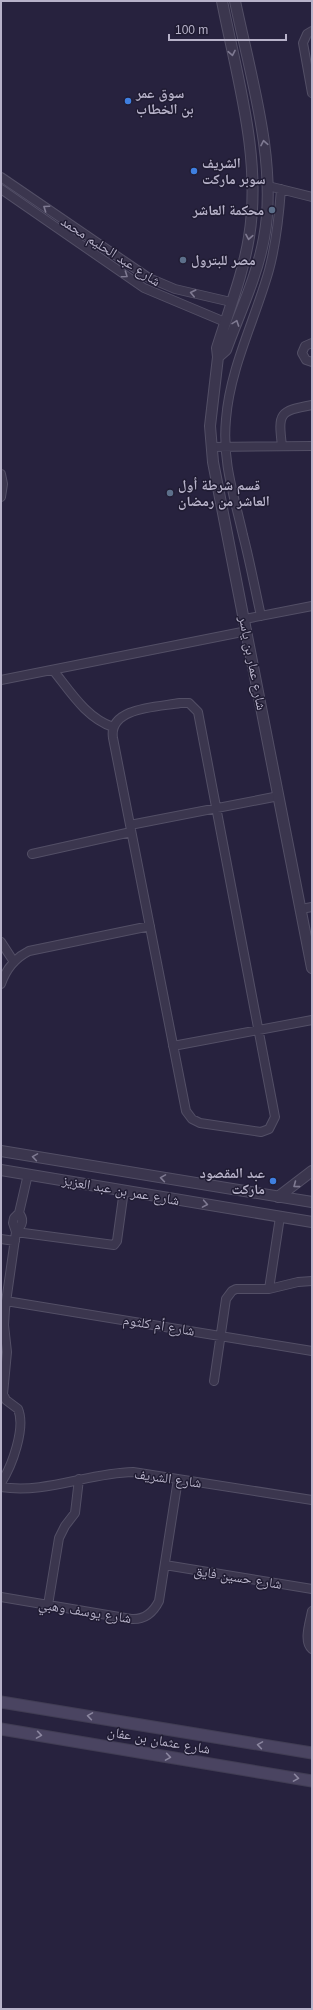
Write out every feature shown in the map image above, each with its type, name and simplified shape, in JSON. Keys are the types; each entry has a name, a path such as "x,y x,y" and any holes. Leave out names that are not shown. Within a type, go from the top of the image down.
{"main road":[{"name":"شارع عثمان بن عفان","path":"1,1702 312,1753"},
{"name":"شارع عثمان بن عفان","path":"1,1729 312,1781"}],"street":[{"name":"شارع عمار بن ياسر","path":"222,1 250,139 253,168 252,219 245,258 217,348 218,357 211,405 211,447 215,477 245,619 312,968"},
{"name":"شارع عمار بن ياسر","path":"218,357 226,350 259,262 267,212 267,160 235,1"},
{"path":"312,31 307,34 303,44 312,93"},
{"name":"شارع عبد الحليم محمد","path":"1,177 136,270 163,285 231,302"},
{"path":"268,186 312,197"},
{"name":"شارع عبد الحليم محمد","path":"1,189 131,280 159,295 178,301 225,322"},
{"path":"260,616 243,536 228,476 225,447 226,419 229,398 240,358 269,270 278,223 281,190"},
{"path":"245,258 259,262"},
{"path":"159,295 163,285"},
{"path":"312,343 305,346 302,353 306,360 312,362"},
{"path":"282,446 280,420 284,414 290,410 312,405"},
{"path":"211,447 312,446"},
{"path":"1,474 3,484 1,497"},
{"path":"245,619 312,606"},
{"path":"1,680 247,631"},
{"path":"53,670 89,713 103,723 113,726"},
{"path":"180,703 193,705 198,712 217,808 260,1030 275,1117 269,1129 261,1132 200,1123 192,1119 186,1111 112,733 113,726 117,719 128,713 180,703"},
{"path":"32,854 131,828 217,808 279,796"},
{"path":"301,909 312,907"},
{"path":"1,984 6,972 14,962 34,949 150,926"},
{"path":"1,942 14,962"},
{"path":"173,1046 312,1020"},
{"name":"شارع عمر بن عبد العزيز","path":"1,1151 312,1202"},
{"name":"شارع عمر بن عبد العزيز","path":"1,1170 312,1222"},
{"path":"278,1197 312,1171"},
{"path":"1,1483 14,1456 20,1426 18,1409 8,1403 3,1394 7,1352 3,1333 16,1231 23,1219 19,1213 28,1174"},
{"path":"16,1231 114,1245 117,1241 124,1190"},
{"path":"269,1289 280,1217"},
{"path":"1,1239 15,1241"},
{"path":"214,1381 226,1299 232,1291 241,1288 269,1289 298,1282 312,1281"},
{"name":"شارع أم كلثوم","path":"6,1301 312,1350"},
{"name":"شارع الشريف","path":"1,1487 16,1489 39,1487 103,1474 133,1472 312,1500"},
{"path":"48,1605 59,1538 65,1526 75,1513 79,1479"},
{"name":"شارع يوسف وهبي","path":"1,1597 131,1618 142,1618 152,1612 159,1601 178,1479"},
{"name":"شارع حسين فايق","path":"165,1565 312,1589"},
{"path":"312,1612 307,1640 308,1645 312,1649"}],"place":[{"name":"سوق عمر بن الخطاب","path":"128,101"},
{"name":"الشريف سوبر ماركت","path":"194,171"},
{"name":"محكمة العاشر","path":"272,210"},
{"name":"مصر للبترول","path":"183,260"},
{"name":"قسم شرطة أول العاشر من رمضان","path":"170,493"},
{"name":"عبد المقصود ماركت","path":"273,1181"}]}
